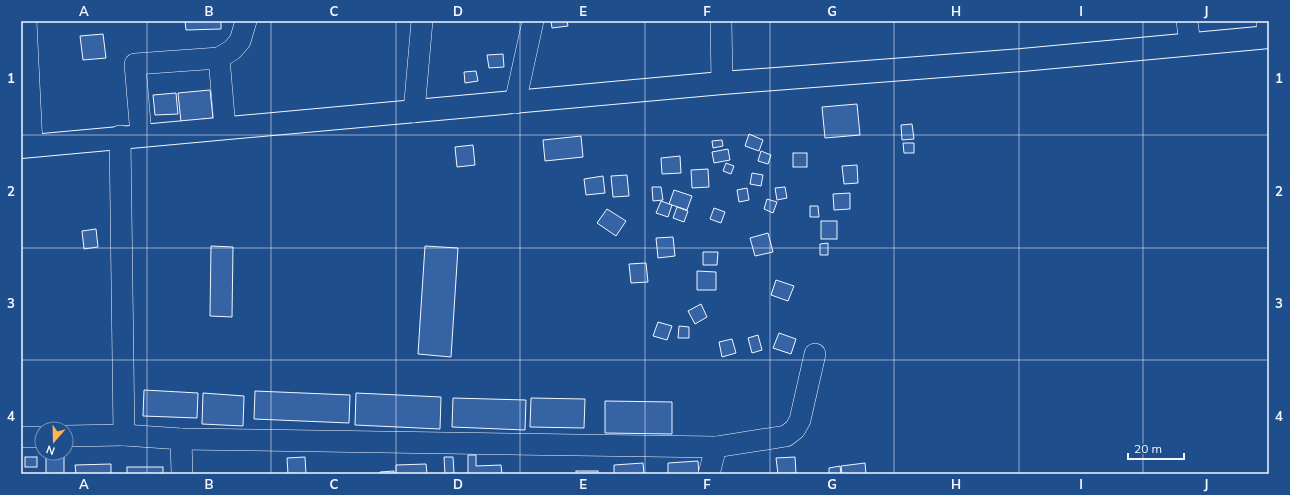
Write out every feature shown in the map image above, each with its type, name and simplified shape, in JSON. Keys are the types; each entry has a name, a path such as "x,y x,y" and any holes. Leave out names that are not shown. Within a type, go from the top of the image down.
{"highway":[{"path":"26,146 131,135 414,112 722,83 1190,44 1268,32"}],"street":[{"path":"26,21 26,146"},
{"path":"124,435 131,135 135,64 219,58 232,50 240,41 246,21"},
{"path":"414,112 422,21"},
{"path":"515,103 533,21"},
{"path":"721,21 722,83"},
{"path":"1187,21 1190,44"},
{"path":"219,58 225,128"},
{"path":"74,436 124,435 181,439 716,447 786,436 795,429 800,420 815,354"},
{"path":"21,437 34,437"},
{"path":"181,439 182,474"},
{"path":"709,474 716,447"}],"building":[{"path":"185,21 221,21 221,29 186,30"},
{"path":"551,21 567,21 568,26 552,28"},
{"path":"103,34 106,58 83,60 80,36"},
{"path":"503,54 504,67 489,68 487,55"},
{"path":"476,71 478,81 465,83 464,72"},
{"path":"210,90 213,118 181,122 178,93"},
{"path":"176,93 178,114 155,115 153,95"},
{"path":"857,104 860,135 825,138 822,107"},
{"path":"912,124 914,139 902,140 901,125"},
{"path":"749,134 763,140 759,151 745,146"},
{"path":"581,136 583,157 545,161 543,140"},
{"path":"722,140 723,146 713,148 712,141"},
{"path":"903,143 914,143 914,153 904,153"},
{"path":"473,145 475,165 457,167 455,147"},
{"path":"728,149 730,160 714,163 712,152"},
{"path":"761,151 771,155 768,164 758,161"},
{"path":"793,153 807,153 807,167 793,167"},
{"path":"680,156 681,173 662,174 661,158"},
{"path":"726,163 734,166 731,174 723,171"},
{"path":"857,165 858,183 844,184 842,166"},
{"path":"708,169 709,187 692,188 691,170"},
{"path":"752,173 763,175 761,186 750,184"},
{"path":"627,175 629,196 613,197 611,176"},
{"path":"603,176 605,193 586,195 584,179"},
{"path":"652,187 661,187 663,200 653,201"},
{"path":"785,187 787,198 777,200 775,188"},
{"path":"747,188 749,200 739,202 737,190"},
{"path":"674,190 692,196 687,210 669,204"},
{"path":"850,193 850,209 834,210 833,194"},
{"path":"767,199 777,202 773,213 764,209"},
{"path":"661,201 672,205 668,217 656,213"},
{"path":"810,206 818,206 819,217 810,217"},
{"path":"677,207 688,211 684,222 673,218"},
{"path":"714,208 725,212 721,223 710,219"},
{"path":"607,209 626,221 616,236 597,223"},
{"path":"821,221 837,221 837,239 821,239"},
{"path":"96,229 98,247 84,249 82,231"},
{"path":"768,233 773,252 755,256 750,238"},
{"path":"673,237 675,256 658,258 656,238"},
{"path":"828,243 828,255 820,255 820,244"},
{"path":"211,246 233,247 232,317 210,316"},
{"path":"425,246 458,248 451,357 418,354"},
{"path":"703,252 718,252 717,265 703,265"},
{"path":"646,263 648,282 631,283 629,264"},
{"path":"697,271 716,272 716,290 697,290"},
{"path":"776,280 794,286 788,301 771,295"},
{"path":"701,304 707,317 695,324 688,311"},
{"path":"658,322 672,326 667,340 653,336"},
{"path":"679,326 689,327 689,338 678,338"},
{"path":"779,333 796,339 791,354 773,348"},
{"path":"758,335 762,350 752,353 748,338"},
{"path":"732,339 736,353 722,357 719,342"},
{"path":"144,390 198,393 197,418 143,416"},
{"path":"255,391 350,395 349,423 254,419"},
{"path":"203,393 244,396 243,426 202,424"},
{"path":"356,393 441,397 440,429 355,425"},
{"path":"453,398 526,400 525,430 452,427"},
{"path":"531,398 585,399 584,428 530,427"},
{"path":"605,401 672,402 672,434 605,433"},
{"path":"468,455 476,455 476,466 501,465 502,474 468,474"},
{"path":"25,457 34,457 34,461 37,461 37,467 25,467"},
{"path":"305,457 306,474 288,474 287,458"},
{"path":"444,457 453,457 454,473 445,474"},
{"path":"795,457 796,473 778,474 776,458"},
{"path":"46,461 64,461 64,474 46,474"},
{"path":"698,461 699,474 668,474 668,463"},
{"path":"643,463 644,474 614,474 614,465"},
{"path":"865,463 866,474 842,474 841,466"},
{"path":"111,464 111,474 76,474 75,465"},
{"path":"426,464 427,474 396,474 396,465"},
{"path":"840,466 841,474 829,474 829,468"},
{"path":"127,467 163,467 163,474 127,474"},
{"path":"394,471 394,474 380,474 380,472"},
{"path":"576,471 598,471 598,474 576,474"}]}
